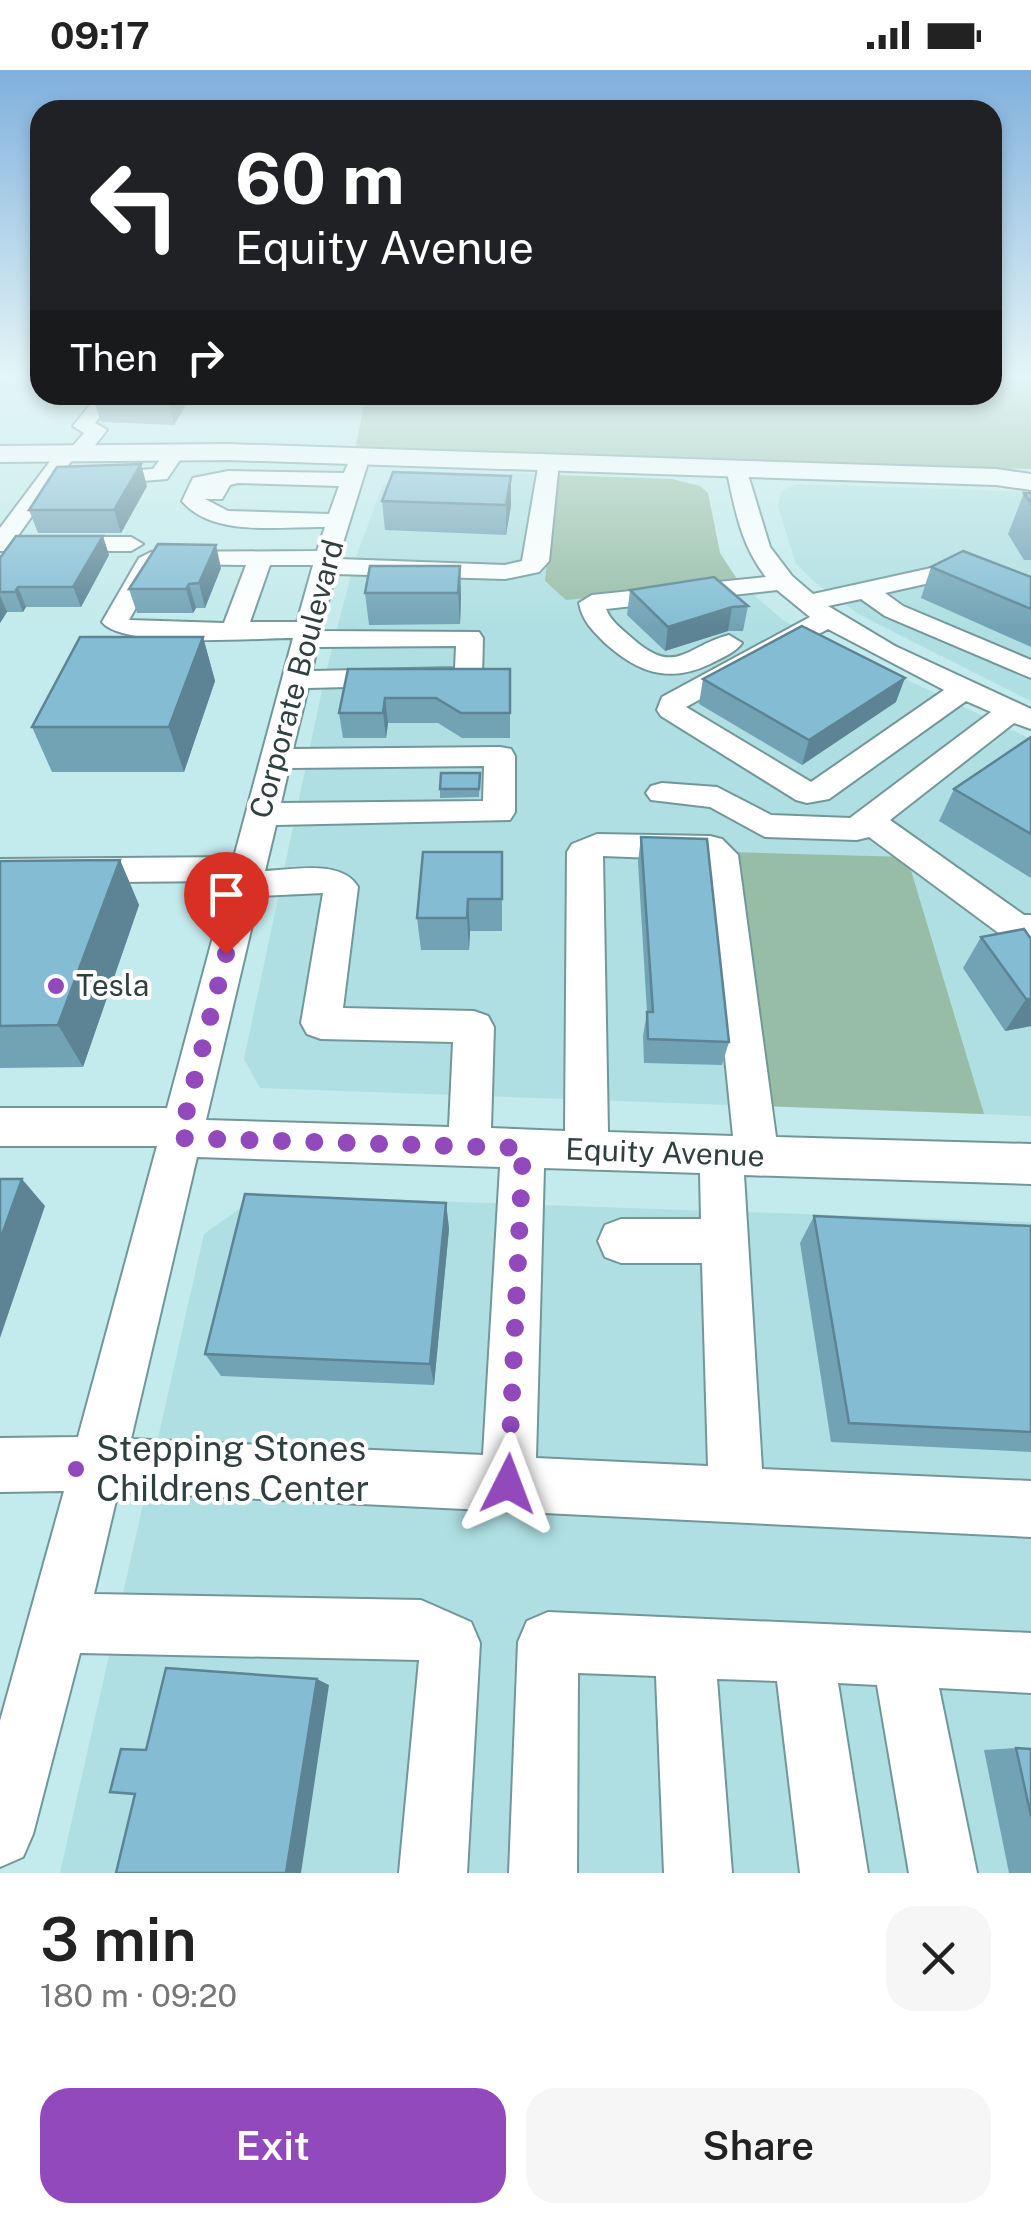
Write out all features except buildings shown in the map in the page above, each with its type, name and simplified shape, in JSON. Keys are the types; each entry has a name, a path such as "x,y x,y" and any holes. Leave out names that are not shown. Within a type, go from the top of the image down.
{"main road":[{"path":"262,459 356,468 549,462 996,477 1031,482"},
{"path":"996,477 1031,472"}],"street":[{"path":"66,459 0,544 131,544"},
{"path":"47,480 160,476 171,459"},
{"path":"296,680 468,676 470,638 144,631 126,629 115,622 152,559 260,557 505,572 530,567 537,561 549,462"},
{"path":"338,522 228,518 206,510 192,499 198,486 211,478 356,468"},
{"name":"Corporate Boulevard","path":"0,1834 58,1623 325,562 356,468"},
{"path":"662,793 717,797 765,826 856,829 1021,715 814,607 784,582 755,541 736,468"},
{"path":"234,630 260,557"},
{"path":"784,582 592,603 593,615 640,662 674,667 686,666 814,607 865,590 954,570 1031,601"},
{"path":"865,590 894,611 1031,670"},
{"path":"814,607 672,703 672,710 807,793 818,792 966,688"},
{"path":"262,814 500,812 500,756 276,758"},
{"path":"868,820 1017,928 1031,928"},
{"path":"586,1150 589,1067 584,852 597,845 710,847 721,855 739,1156 724,1241 736,1494"},
{"path":"0,870 246,877 328,882 341,887 321,1023 474,1028 469,1147"},
{"name":"Equity Avenue","path":"0,1127 469,1147 1031,1164"},
{"path":"508,1484 523,1148"},
{"path":"620,1241 724,1241"},
{"path":"0,1465 98,1464 1031,1509"},
{"path":"58,1623 421,1630 450,1643 433,1873"},
{"path":"543,1873 548,1642 1031,1663"},
{"path":"684,1647 698,1873"},
{"path":"803,1651 834,1873"},
{"path":"902,1656 943,1873"}],"shaded area":[{"path":"413,471 556,475 739,582 784,621 1031,739 1031,1116 260,1088 244,1059 325,676 354,563 382,487 394,476"},
{"path":"797,484 1031,492 1031,701 860,615 817,584 796,564 778,506 781,491"},
{"path":"259,1195 1031,1222 1031,1873 60,1873 204,1234"}],"green space":[{"path":"680,459 1031,459 1031,469"},
{"path":"556,475 672,479 700,486 708,493 720,553 739,582 566,600 545,581"},
{"path":"729,852 907,857 984,1114 763,1106"}],"place":[{"name":"Tesla","path":"56,986"},
{"name":"Stepping Stones Childrens Center","path":"76,1469"}],"route":[{"path":"226,954 180,1138 523,1148 508,1484"}]}
